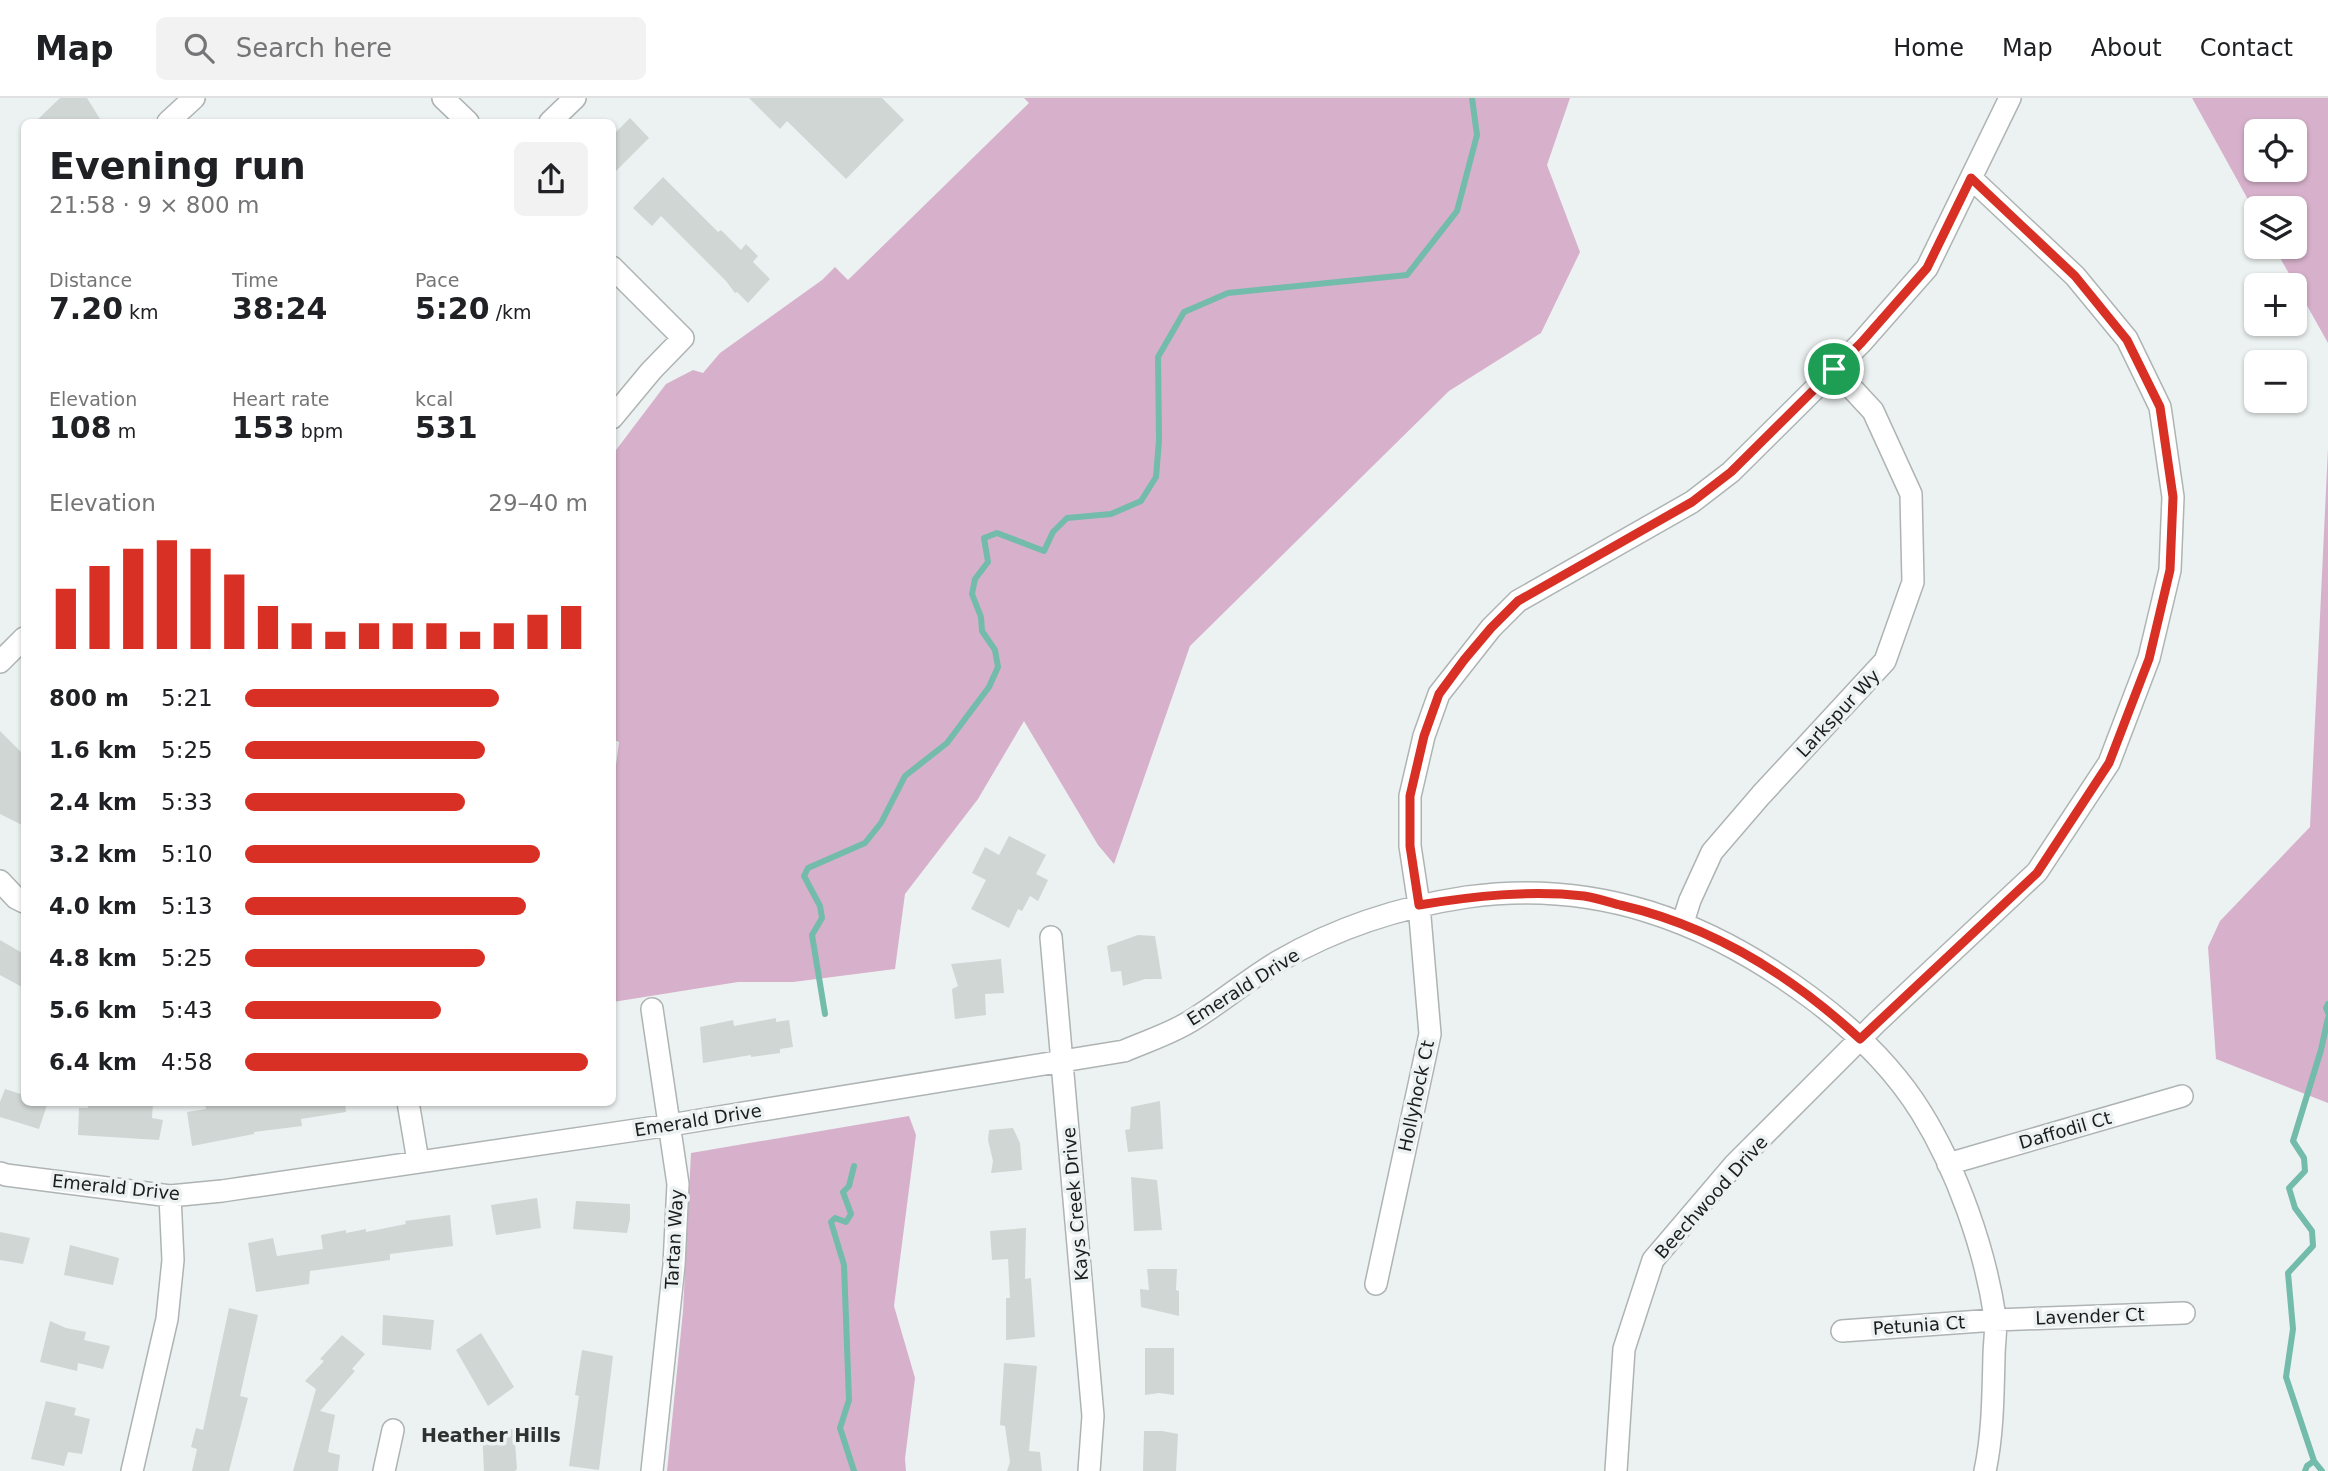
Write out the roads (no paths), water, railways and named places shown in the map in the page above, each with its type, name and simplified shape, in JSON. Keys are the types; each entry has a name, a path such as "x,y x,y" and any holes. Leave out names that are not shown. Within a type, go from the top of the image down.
{"street":[{"path":"171,119 194,98"},
{"path":"443,98 465,119"},
{"path":"553,119 575,98"},
{"name":"Hollyhock Ct","path":"1376,1284 1430,1034 1419,905 1410,846 1410,796 1424,736 1439,694 1491,628 1518,601 1692,502 1731,472 1834,369 1927,268 2010,98"},
{"name":"Beechwood Drive","path":"1616,1471 1624,1349 1653,1260 1734,1165 1860,1039 2037,873 2109,763 2149,659 2170,570 2173,497 2160,407 2127,340 2075,276 1971,178"},
{"path":"616,271 684,338 651,371 616,413"},
{"name":"Larkspur Wy","path":"1684,922 1690,900 1712,852 1885,661 1913,582 1911,494 1873,411 1834,369"},
{"path":"0,662 21,641"},
{"path":"0,881 21,900"},
{"name":"Emerald Drive","path":"0,1173 170,1196 222,1192 670,1125 1124,1051 1191,1021 1278,962 1327,937 1372,919 1419,905 1472,897 1537,894 1586,897 1684,922 1732,946 1782,976 1836,1016 1860,1039 1897,1079 1920,1111 1948,1164 1980,1253 1995,1320 1985,1471"},
{"name":"Kays Creek Drive","path":"1051,937 1093,1416 1088,1471"},
{"name":"Tartan Way","path":"652,1009 678,1184 676,1238 653,1471"},
{"name":"Daffodil Ct","path":"1948,1164 2182,1096"},
{"path":"409,1106 418,1161"},
{"path":"132,1471 167,1319 173,1260 170,1196"},
{"name":"Lavender Ct","path":"1995,1320 2184,1312"},
{"name":"Petunia Ct","path":"1842,1331 1995,1320"},
{"path":"384,1471 393,1430"}],"waterway":[{"path":"825,1014 812,935 822,918 820,906 804,876 808,868 865,843 881,823 905,776 947,743 989,687 998,667 995,650 982,631 981,617 972,594 975,579 988,562 984,538 997,533 1044,551 1053,532 1067,518 1111,514 1141,501 1156,477 1159,440 1158,357 1184,312 1228,293 1407,275 1457,211 1477,135 1472,98"},
{"path":"2328,1004 2328,1013"},
{"path":"2322,1471 2314,1461 2286,1377 2293,1329 2288,1273 2313,1246 2312,1231 2295,1208 2289,1188 2305,1171 2304,1158 2293,1141 2328,1018"},
{"path":"854,1166 849,1186 843,1192 851,1214 846,1222 835,1218 831,1222 844,1265 849,1400 840,1428 854,1471"},
{"path":"2305,1471 2314,1461"}],"district":[{"name":"Heather Hills","path":"491,1435"}]}
